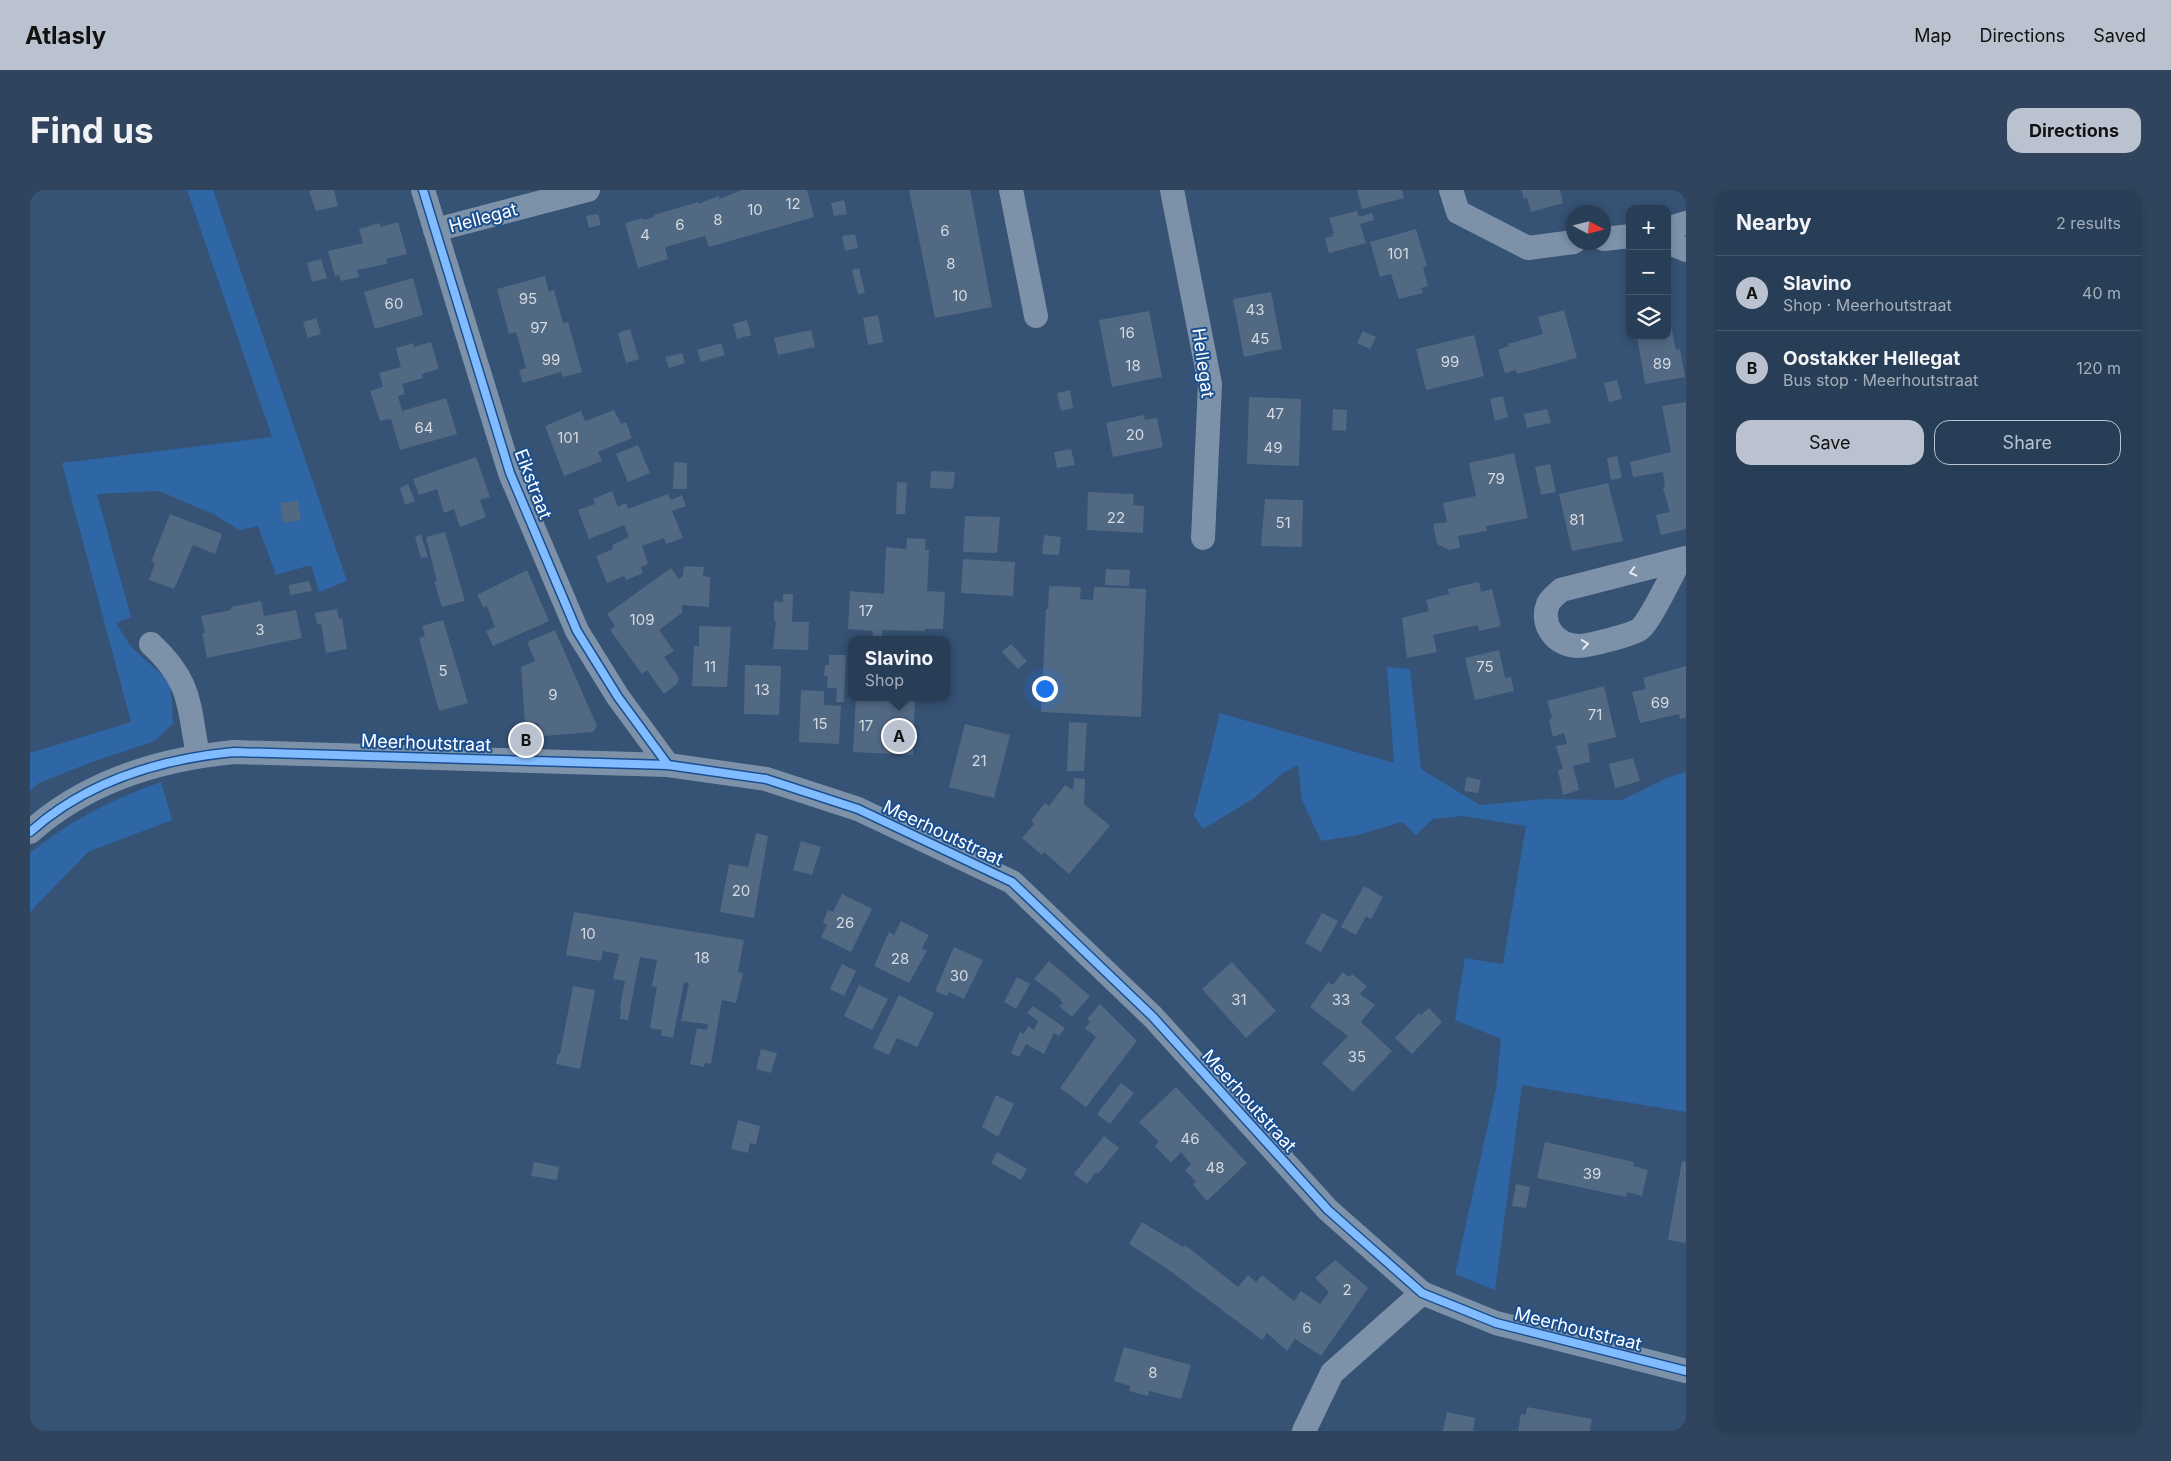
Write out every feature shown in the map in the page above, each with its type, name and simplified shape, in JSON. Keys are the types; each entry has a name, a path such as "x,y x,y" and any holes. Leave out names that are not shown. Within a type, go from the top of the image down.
{"street":[{"name":"Eikstraat","path":"423,190 510,472 577,631 618,697 668,765"},
{"name":"Hellegat","path":"435,230 588,190"},
{"path":"1011,190 1036,316"},
{"name":"Hellegat","path":"1172,190 1210,384 1203,538"},
{"path":"1450,190 1458,212 1528,248 1566,243"},
{"path":"1671,228 1686,223"},
{"path":"1611,238 1626,236"},
{"path":"1671,244 1686,250"},
{"path":"1683,559 1640,629 1622,636 1577,646 1563,643 1552,635 1545,619 1549,602 1561,590 1683,559"},
{"path":"151,644 169,660 180,677 188,698 198,755"},
{"name":"Meerhoutstraat","path":"30,832 74,799 117,779 159,764 198,755 234,752 668,765 766,779 858,809 1012,882 1153,1017 1328,1210 1422,1293 1496,1324 1686,1371"},
{"path":"1304,1431 1332,1373 1422,1293"}],"shaded area":[{"path":"187,190 213,190 347,581 319,592 311,565 276,575 258,526 239,530 213,514 159,491 97,494 131,617 116,623 132,648 169,681 173,724 155,741 92,762 39,783 30,791 30,753 131,722 62,463 272,437"},
{"path":"1387,667 1410,669 1421,769 1480,805 1544,799 1622,800 1669,777 1686,772 1686,1112 1522,1085 1495,1290 1455,1274 1496,1089 1501,1039 1455,1020 1465,958 1503,964 1526,826 1462,816 1433,819 1416,835 1402,822 1358,835 1321,841 1302,800 1298,765 1283,773 1253,799 1203,829 1194,816 1220,713 1394,763"},
{"path":"161,782 172,820 88,852 30,912 30,853 61,830 92,812"}],"building":[{"path":"334,190 338,206 316,211 309,191"},
{"path":"742,190 807,190 814,217 709,247 705,236 665,247 668,259 638,268 625,223 643,218 644,220 654,217 654,215 698,202 698,204 719,196 719,199"},
{"path":"909,190 970,190 992,307 935,318"},
{"path":"1357,190 1402,190 1404,198 1362,209"},
{"path":"1521,190 1560,190 1563,203 1531,212 1527,198 1524,199"},
{"path":"844,200 847,214 834,216 831,203"},
{"path":"1357,211 1359,217 1372,213 1374,220 1360,224 1366,243 1329,253 1325,238 1333,236 1332,234 1334,233 1329,218"},
{"path":"598,214 601,225 589,228 586,216"},
{"path":"398,222 407,254 386,259 387,264 357,270 359,277 341,281 339,275 335,276 328,251 363,243 359,229 380,223 381,227"},
{"path":"1416,229 1427,266 1423,268 1428,286 1421,288 1423,293 1399,299 1391,274 1380,277 1370,242"},
{"path":"855,234 858,248 845,251 842,236"},
{"path":"321,259 327,278 312,282 307,263"},
{"path":"859,268 865,293 858,294 852,270"},
{"path":"545,276 549,292 554,290 563,323 568,322 582,372 563,377 561,372 523,383 519,370 526,368 522,353 516,332 509,334 497,289"},
{"path":"413,278 423,315 375,329 364,292"},
{"path":"1271,292 1282,349 1244,357 1233,299"},
{"path":"1564,310 1577,358 1517,374 1516,370 1505,373 1498,350 1509,346 1508,344 1543,334 1538,317"},
{"path":"1149,311 1162,377 1112,387 1099,320"},
{"path":"878,315 883,342 868,345 863,318"},
{"path":"316,318 321,334 308,338 303,322"},
{"path":"747,320 751,335 737,339 733,324"},
{"path":"1671,325 1676,350 1680,349 1685,377 1645,384 1638,340 1671,340"},
{"path":"630,329 639,359 626,363 618,333"},
{"path":"811,330 815,347 778,355 774,338"},
{"path":"1363,331 1376,337 1370,349 1357,343"},
{"path":"1474,335 1484,376 1426,390 1416,349"},
{"path":"431,342 439,369 422,374 423,378 402,384 405,394 398,396 402,411 446,398 457,434 400,450 391,419 380,421 370,391 383,387 379,373 401,367 396,348 414,343 414,347"},
{"path":"721,343 725,355 701,362 697,350"},
{"path":"682,353 685,363 669,368 665,357"},
{"path":"1617,380 1622,399 1609,402 1604,383"},
{"path":"1070,390 1073,408 1061,411 1057,393"},
{"path":"1503,396 1508,417 1495,421 1490,399"},
{"path":"1249,397 1301,399 1299,466 1247,464"},
{"path":"1686,402 1686,529 1661,535 1656,515 1670,512 1663,488 1665,487 1663,472 1633,477 1630,462 1671,452 1662,406"},
{"path":"1333,409 1347,410 1346,431 1332,430"},
{"path":"1547,409 1551,423 1527,428 1524,414"},
{"path":"614,410 621,424 626,422 632,438 598,452 602,461 564,476 545,426 581,411 585,421"},
{"path":"1144,415 1145,420 1157,418 1163,447 1113,457 1106,423"},
{"path":"638,445 650,473 628,482 616,454"},
{"path":"1071,449 1075,465 1057,468 1054,452"},
{"path":"1514,453 1528,518 1486,526 1487,531 1458,536 1460,548 1449,550 1437,544 1433,524 1447,522 1443,503 1476,496 1469,463"},
{"path":"1617,456 1622,478 1611,480 1607,458"},
{"path":"476,457 490,497 480,500 486,517 460,527 454,509 444,513 437,489 419,495 413,479"},
{"path":"674,462 687,463 687,489 673,489"},
{"path":"1550,464 1556,492 1541,495 1535,467"},
{"path":"931,471 955,472 953,489 930,488"},
{"path":"897,482 907,483 905,514 896,514"},
{"path":"1608,483 1623,541 1572,551 1559,494"},
{"path":"408,484 415,501 405,505 400,488"},
{"path":"612,491 618,507 626,503 628,509 668,494 671,500 682,495 686,506 672,511 683,538 666,544 664,538 642,546 648,564 641,567 643,573 626,580 624,576 607,583 596,556 613,549 612,545 629,537 624,525 589,539 578,510 595,504 593,499"},
{"path":"1088,492 1134,494 1133,505 1144,506 1143,533 1087,530"},
{"path":"1265,499 1303,500 1302,547 1261,546"},
{"path":"298,501 301,520 283,523 280,503"},
{"path":"170,514 222,534 215,554 193,545 174,589 149,580 155,563 151,562"},
{"path":"965,516 1000,517 997,553 963,552"},
{"path":"445,532 465,601 442,607 434,581 437,581 426,537"},
{"path":"421,534 428,557 421,558 415,537"},
{"path":"1044,535 1061,537 1059,555 1042,554"},
{"path":"907,538 926,539 925,550 929,550 927,591 945,592 943,629 925,629 925,631 882,630 882,636 872,636 873,631 848,629 850,591 884,594 886,547 906,549"},
{"path":"963,559 1015,562 1013,596 961,593"},
{"path":"684,566 704,567 703,576 710,577 709,607 682,605 682,613 659,630 674,651 664,657 679,678 677,684 664,694 647,670 642,674 610,630 615,626 607,614 671,568 679,579 683,576"},
{"path":"1106,569 1130,570 1129,586 1105,585"},
{"path":"527,570 549,621 493,646 486,631 495,627 487,606 484,608 477,595"},
{"path":"309,581 312,591 290,595 289,585"},
{"path":"1479,582 1481,592 1492,589 1501,626 1479,631 1478,625 1433,635 1437,652 1407,658 1402,618 1429,611 1426,600 1449,594 1448,589"},
{"path":"1049,586 1081,587 1080,599 1093,600 1094,587 1146,589 1141,717 1041,712 1046,609 1048,609"},
{"path":"783,594 793,594 792,622 809,622 808,650 773,649 776,621 774,621 774,601 783,602"},
{"path":"261,601 264,616 296,610 302,638 207,658 202,633 205,633 201,616"},
{"path":"337,609 339,619 342,618 347,649 326,653 321,624 317,624 315,613"},
{"path":"443,620 468,703 439,711 419,638 425,636 422,626"},
{"path":"699,626 731,627 727,687 692,686 694,646 699,646"},
{"path":"555,630 597,726 593,732 544,736 538,723 525,724 521,667 535,661 527,642"},
{"path":"1011,644 1027,661 1018,669 1002,652"},
{"path":"1499,650 1505,678 1511,677 1514,691 1475,700 1465,658"},
{"path":"829,655 846,655 844,702 836,702 837,688 827,688 828,676 824,676 825,665 829,665"},
{"path":"745,665 781,666 779,715 744,714"},
{"path":"1686,666 1686,718 1680,719 1679,714 1640,723 1632,692 1646,689 1643,678"},
{"path":"1604,686 1616,737 1588,744 1590,762 1573,766 1579,790 1563,795 1558,770 1563,769 1556,746 1567,744 1564,733 1553,737 1549,720 1552,718 1547,701"},
{"path":"801,690 824,691 824,705 841,706 839,744 799,742"},
{"path":"856,701 915,701 913,755 853,752"},
{"path":"1069,722 1087,723 1084,771 1067,771"},
{"path":"965,724 1010,735 994,798 949,787"},
{"path":"1633,758 1640,781 1615,788 1609,764"},
{"path":"1467,777 1481,780 1478,793 1464,791"},
{"path":"1074,778 1085,779 1084,804 1110,826 1069,874 1044,852 1042,855 1022,838 1034,824 1031,821 1045,803 1049,806 1065,785 1073,790"},
{"path":"756,833 768,836 754,918 720,912 729,864 748,867"},
{"path":"801,841 821,847 812,875 793,870"},
{"path":"1364,886 1383,897 1371,919 1366,916 1356,935 1341,927"},
{"path":"842,894 872,909 851,952 821,937 827,925 823,922 828,910 833,912"},
{"path":"574,912 744,940 738,972 743,973 736,1003 722,1000 711,1064 705,1063 704,1067 690,1064 697,1028 707,1030 708,1024 681,1021 689,983 684,982 673,1038 661,1035 662,1030 650,1028 657,987 652,986 657,960 640,957 628,1020 620,1019 625,981 613,979 619,954 603,951 601,961 566,955"},
{"path":"1322,913 1338,921 1321,952 1305,943"},
{"path":"901,921 929,935 922,948 927,951 909,983 874,966 889,932 894,935"},
{"path":"954,947 983,960 964,999 949,992 947,996 935,991"},
{"path":"1049,961 1090,996 1072,1017 1059,1006 1063,1003 1061,999 1034,979"},
{"path":"1232,962 1276,1011 1246,1038 1202,989"},
{"path":"842,964 856,971 844,996 830,989"},
{"path":"1343,972 1349,977 1352,974 1367,986 1360,994 1375,1005 1361,1022 1392,1051 1353,1092 1322,1063 1348,1036 1310,1007 1328,982 1333,985"},
{"path":"1017,977 1030,984 1016,1009 1004,1002"},
{"path":"859,985 888,999 872,1030 844,1016"},
{"path":"573,986 595,990 580,1069 556,1064 558,1054 560,1054"},
{"path":"899,995 934,1013 917,1047 897,1038 889,1055 873,1048"},
{"path":"1100,1004 1137,1041 1086,1107 1060,1088 1096,1037 1085,1028 1090,1022 1087,1019"},
{"path":"1033,1006 1065,1028 1059,1036 1054,1033 1044,1054 1026,1044 1019,1057 1011,1053 1020,1032 1024,1034 1028,1026 1034,1030 1038,1021 1027,1013"},
{"path":"1429,1008 1442,1022 1412,1054 1395,1038 1419,1013 1421,1015"},
{"path":"761,1049 777,1053 771,1073 756,1069"},
{"path":"1121,1083 1134,1093 1110,1124 1097,1114"},
{"path":"1176,1087 1247,1163 1207,1201 1193,1185 1196,1182 1185,1170 1191,1164 1181,1152 1171,1163 1155,1146 1159,1142 1139,1122"},
{"path":"996,1095 1014,1104 998,1137 982,1127"},
{"path":"738,1120 760,1126 756,1145 750,1143 748,1153 731,1149"},
{"path":"1104,1136 1119,1148 1098,1174 1096,1172 1087,1184 1074,1174"},
{"path":"1545,1142 1634,1162 1633,1166 1648,1170 1642,1196 1627,1192 1626,1197 1537,1178"},
{"path":"997,1152 1027,1169 1021,1180 991,1163"},
{"path":"1682,1161 1686,1162 1686,1243 1668,1240"},
{"path":"534,1162 559,1167 557,1180 531,1176"},
{"path":"1516,1184 1530,1187 1526,1208 1512,1206"},
{"path":"1142,1222 1183,1247 1185,1245 1238,1287 1248,1275 1256,1282 1262,1275 1294,1301 1301,1291 1320,1304 1329,1292 1315,1278 1335,1260 1368,1288 1321,1356 1295,1339 1287,1351 1267,1333 1262,1340 1166,1268 1129,1244"},
{"path":"1124,1347 1191,1365 1181,1399 1149,1391 1148,1396 1129,1391 1130,1386 1114,1381"},
{"path":"1527,1407 1592,1419 1590,1431 1518,1431 1521,1414 1526,1415"},
{"path":"1447,1412 1475,1418 1473,1431 1443,1431"}],"cycle path":[{"path":"423,190 510,473 577,631 618,697 668,765"},
{"path":"30,832 52,814 100,786 152,767 179,760 234,752 668,765 766,779 858,809 1012,882 1153,1017 1328,1210 1422,1293 1496,1323 1686,1371"}],"place":[{"name":"Slavino","path":"899,736"},
{"name":"Oostakker Hellegat","path":"526,740"}]}
